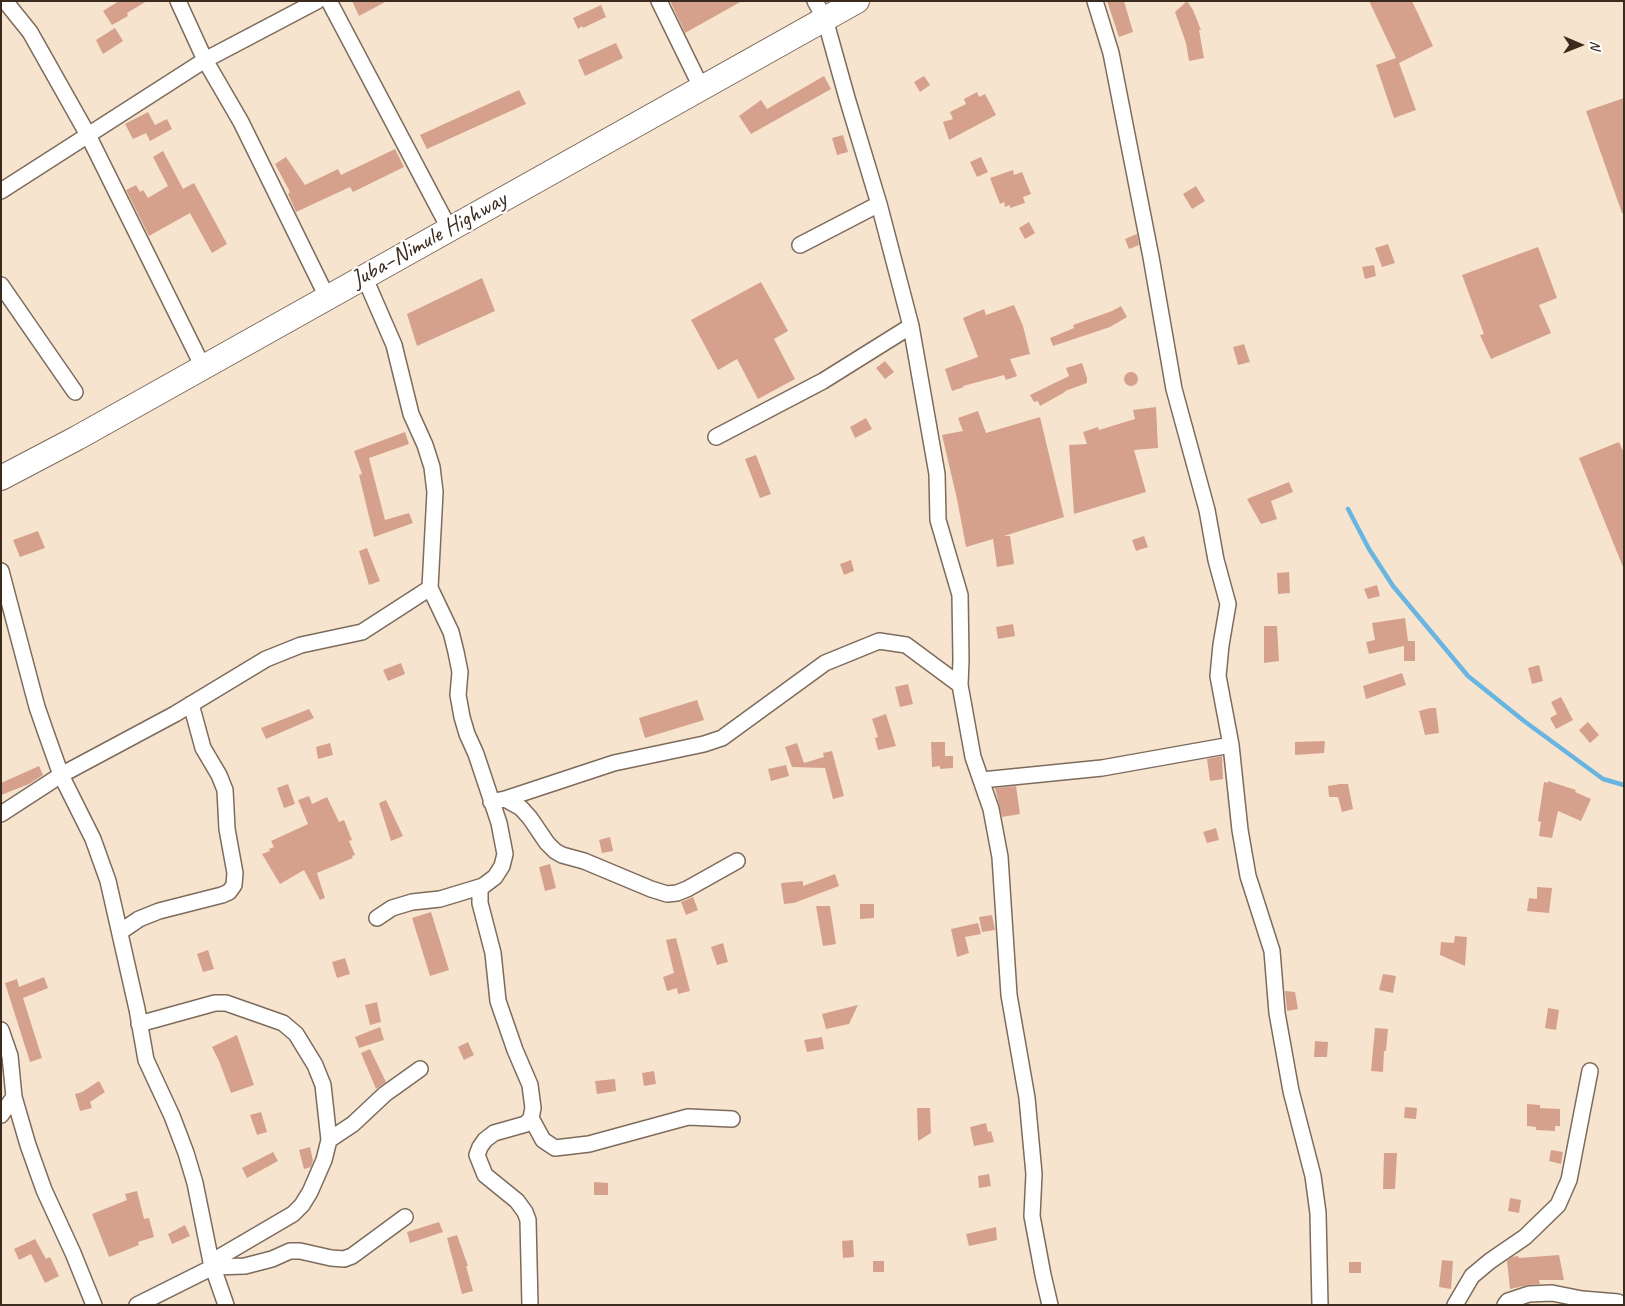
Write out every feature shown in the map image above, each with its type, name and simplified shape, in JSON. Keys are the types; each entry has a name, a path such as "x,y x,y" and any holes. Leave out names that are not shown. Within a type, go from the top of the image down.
{"main road":[{"name":"Juba–Nimule Highway","path":"1,478 702,89 820,10 856,1"}],"street":[{"path":"5,1 30,32 88,135 202,367"},
{"path":"178,1 205,60 241,122 327,297"},
{"path":"1,191 205,60 317,1"},
{"path":"329,1 450,230"},
{"path":"659,1 702,89"},
{"path":"1095,1 1111,53 1121,101 1174,389 1207,510 1216,560 1228,604 1218,676 1231,745 1240,830 1248,876 1272,951 1277,1013 1291,1092 1313,1176 1318,1213 1320,1305"},
{"path":"820,10 879,204 911,326 937,474 938,520 960,595 960,685 973,756 991,809 1000,857 1009,995 1027,1098 1034,1174 1032,1216 1050,1305"},
{"path":"800,245 879,204"},
{"path":"364,276 394,345 411,414 432,467 435,492 430,588 451,632 455,645 460,672 458,695 462,717 467,734 498,801 504,854 502,866 495,877 480,887 440,899 412,902 392,908 377,918"},
{"path":"1,285 75,392"},
{"path":"716,437 823,381 911,326"},
{"path":"1,571 37,707 61,775 93,839 108,881 140,1024 146,1060 172,1116 195,1183 212,1265 226,1305"},
{"path":"1,814 61,775 190,704 266,659 301,645 362,632 430,588"},
{"path":"498,801 614,763 704,744 722,738 825,663 879,641 906,645 960,685"},
{"path":"120,932 139,919 159,911 222,895 229,892 234,885 235,873 226,829 225,790 219,775 203,748 190,704"},
{"path":"982,780 1102,768 1231,745"},
{"path":"498,801 521,808 530,818 546,843 562,855 584,861 651,889 668,894 677,894 737,861"},
{"path":"480,887 480,903 493,953 498,1001 515,1050 530,1085 533,1108 531,1118 526,1124 494,1134 485,1140 480,1147 478,1155 486,1175 516,1201 525,1212 528,1220 530,1305"},
{"path":"137,1305 212,1265 260,1233 284,1221 302,1205 310,1192 329,1140 323,1085 315,1065 296,1034 283,1023 226,1003 215,1003 140,1024"},
{"path":"1,1030 10,1056 14,1097 28,1146 44,1190 94,1305"},
{"path":"329,1140 353,1124 385,1094 420,1069"},
{"path":"1455,1305 1472,1276 1525,1237 1558,1205 1569,1180 1590,1071"},
{"path":"1,1115 14,1097"},
{"path":"531,1118 543,1140 555,1148 590,1144 688,1117 732,1119"},
{"path":"212,1265 245,1266 272,1259 290,1251 344,1259 352,1256 405,1217"},
{"path":"1505,1305 1508,1301 1528,1294 1552,1293 1582,1299 1618,1302"}],"building":[{"path":"119,1 147,1 127,13 128,16 112,25 103,11"},
{"path":"352,1 387,1 359,16"},
{"path":"670,1 742,1 685,33"},
{"path":"1107,1 1124,1 1133,32 1119,37"},
{"path":"1187,1 1201,30 1199,30 1204,58 1189,61 1186,43 1175,12"},
{"path":"1369,1 1412,1 1433,46 1399,63 1416,110 1394,118 1376,65 1396,58"},
{"path":"601,5 606,17 578,29 573,18"},
{"path":"115,28 123,41 103,54 96,40"},
{"path":"616,43 623,58 585,76 578,60"},
{"path":"824,76 831,89 751,134 739,116 761,100 767,109"},
{"path":"924,76 930,85 920,92 914,82"},
{"path":"519,90 526,104 427,149 420,135"},
{"path":"977,92 979,97 985,94 996,115 949,140 943,122 953,119 950,112 966,104 964,99"},
{"path":"1624,98 1624,213 1622,213 1586,111"},
{"path":"148,112 155,125 167,119 172,129 150,141 146,133 133,139 125,124"},
{"path":"843,135 848,152 837,155 832,138"},
{"path":"395,149 404,167 353,192 350,187 296,212 288,194 290,192 275,164 286,157 305,185 338,169 341,175"},
{"path":"163,151 183,189 194,183 227,244 212,253 190,213 149,236 126,190 136,185 140,192 143,190 148,198 168,186 153,157"},
{"path":"981,157 988,172 977,177 970,162"},
{"path":"1013,170 1014,175 1022,172 1031,194 1023,197 1025,203 1010,208 1010,205 1005,207 1004,202 1000,204 990,178"},
{"path":"1196,186 1205,201 1192,209 1183,194"},
{"path":"1029,222 1035,233 1025,239 1019,228"},
{"path":"1137,234 1139,245 1129,249 1125,239"},
{"path":"1388,244 1395,263 1382,267 1375,248"},
{"path":"1538,247 1557,298 1539,305 1551,333 1491,359 1480,335 1484,334 1462,275"},
{"path":"1374,265 1376,276 1365,279 1362,267"},
{"path":"482,278 495,311 417,346 407,314"},
{"path":"761,282 788,331 774,339 795,379 758,399 737,359 718,370 691,320"},
{"path":"1014,305 1023,326 1030,354 1010,359 1017,376 1006,380 1004,375 963,386 952,391 945,369 978,357 963,318 984,309 986,315"},
{"path":"1121,306 1127,317 1110,327 1053,346 1050,338 1074,328 1073,325"},
{"path":"1244,344 1250,362 1238,365 1233,347"},
{"path":"885,361 894,372 885,379 876,368"},
{"path":"1082,363 1087,383 1065,391 1040,406 1038,401 1034,402 1030,395 1069,376 1066,368"},
{"path":"1131,372 1136,374 1138,379 1136,384 1131,386 1126,384 1124,379 1126,374"},
{"path":"1156,407 1158,448 1134,450 1146,492 1074,514 1069,445 1087,444 1083,432 1098,427 1099,430 1135,419 1133,410"},
{"path":"978,411 986,433 1040,417 1064,517 1004,536 1010,536 1014,564 997,567 993,539 966,547 942,435 963,431 958,418"},
{"path":"866,418 872,429 855,438 850,427"},
{"path":"405,432 409,444 369,458 385,520 409,513 413,523 374,537 359,475 362,474 354,451"},
{"path":"1619,442 1624,453 1623,567 1579,458"},
{"path":"756,455 771,494 760,498 745,459"},
{"path":"1289,482 1293,492 1271,501 1277,519 1261,524 1247,499"},
{"path":"38,531 45,548 20,557 13,540"},
{"path":"1144,536 1148,547 1136,551 1132,540"},
{"path":"367,548 380,581 369,585 359,551"},
{"path":"851,560 854,571 844,575 840,564"},
{"path":"1289,572 1290,593 1278,594 1277,573"},
{"path":"1377,585 1380,596 1368,599 1364,589"},
{"path":"1405,618 1408,641 1415,641 1415,661 1404,661 1404,646 1369,654 1366,642 1375,640 1372,623"},
{"path":"1013,624 1015,636 998,639 996,627"},
{"path":"1264,626 1277,626 1279,661 1264,663"},
{"path":"401,663 405,674 388,681 383,670"},
{"path":"1539,665 1543,681 1532,684 1528,668"},
{"path":"1402,673 1406,685 1366,699 1363,686"},
{"path":"908,684 913,704 900,707 895,687"},
{"path":"1561,697 1573,720 1556,729 1550,718 1557,714 1551,702"},
{"path":"697,700 704,720 645,738 639,718"},
{"path":"1436,708 1439,733 1425,735 1419,711"},
{"path":"309,709 314,718 266,739 261,728"},
{"path":"886,714 896,746 878,750 875,738 878,737 872,719"},
{"path":"1588,722 1599,735 1590,743 1579,730"},
{"path":"1325,741 1324,753 1295,755 1295,742"},
{"path":"931,742 945,742 945,756 953,756 953,768 940,769 940,766 932,767"},
{"path":"330,743 333,755 318,759 316,747"},
{"path":"797,743 804,763 824,757 823,753 832,751 844,796 833,799 825,768 792,767 785,747"},
{"path":"1222,756 1223,779 1210,781 1207,759"},
{"path":"786,765 789,776 771,781 768,769"},
{"path":"39,766 43,775 29,784 1,795 1,783"},
{"path":"1548,781 1576,790 1575,792 1591,799 1581,821 1558,811 1552,838 1539,836 1541,822 1538,821 1544,782 1548,783"},
{"path":"288,784 295,804 284,808 277,788"},
{"path":"1348,784 1353,809 1342,812 1338,797 1329,797 1328,786"},
{"path":"1016,786 1020,814 1002,817 995,788"},
{"path":"309,796 312,804 327,797 339,822 344,820 352,840 349,841 355,855 352,856 353,858 317,873 325,898 320,900 304,870 280,884 262,854 274,847 271,841 308,824 298,800"},
{"path":"386,800 403,836 391,841 379,803"},
{"path":"1216,828 1219,840 1207,843 1203,832"},
{"path":"610,837 613,851 602,853 599,840"},
{"path":"550,864 556,888 545,891 539,867"},
{"path":"835,874 839,886 794,903 784,904 781,883 803,881 803,886"},
{"path":"1537,887 1552,888 1549,913 1527,911 1529,898 1537,899"},
{"path":"693,897 698,910 686,915 681,902"},
{"path":"860,904 874,904 874,918 860,919"},
{"path":"816,906 830,906 836,944 823,946"},
{"path":"431,912 449,970 430,976 412,918"},
{"path":"992,915 995,930 982,932 979,917"},
{"path":"978,923 981,934 965,937 969,953 957,957 951,929"},
{"path":"1455,936 1467,937 1465,966 1440,955 1441,942 1454,943"},
{"path":"676,938 690,991 678,994 677,988 667,991 663,977 674,973 666,940"},
{"path":"723,943 728,962 717,965 711,947"},
{"path":"208,950 214,969 203,972 197,954"},
{"path":"345,958 350,974 337,978 332,962"},
{"path":"1383,974 1396,976 1393,993 1379,990"},
{"path":"44,977 48,988 23,998 42,1058 30,1062 5,983 17,979 19,987"},
{"path":"1285,991 1295,992 1298,1009 1287,1011"},
{"path":"377,1002 381,1022 370,1025 365,1005"},
{"path":"858,1005 849,1024 826,1029 822,1014"},
{"path":"1548,1008 1559,1010 1556,1030 1545,1028"},
{"path":"380,1027 384,1040 359,1048 355,1037"},
{"path":"1375,1028 1388,1029 1383,1072 1371,1071"},
{"path":"237,1035 254,1085 231,1093 212,1047"},
{"path":"822,1037 824,1049 807,1052 804,1040"},
{"path":"1315,1041 1328,1042 1327,1057 1314,1057"},
{"path":"468,1042 474,1055 464,1060 458,1047"},
{"path":"370,1049 386,1082 376,1089 361,1053"},
{"path":"654,1071 656,1084 644,1086 642,1073"},
{"path":"615,1079 616,1091 597,1094 595,1081"},
{"path":"99,1081 105,1092 90,1102 92,1108 80,1111 75,1094 82,1092"},
{"path":"1527,1104 1540,1105 1540,1108 1560,1109 1560,1126 1555,1126 1555,1131 1536,1130 1536,1127 1527,1126"},
{"path":"1405,1107 1417,1108 1416,1119 1404,1118"},
{"path":"917,1108 930,1108 931,1133 918,1141"},
{"path":"261,1112 267,1132 257,1135 250,1115"},
{"path":"986,1123 988,1132 991,1131 994,1142 974,1146 970,1127"},
{"path":"310,1147 313,1161 311,1167 304,1169 299,1150"},
{"path":"1551,1150 1563,1152 1561,1164 1549,1161"},
{"path":"273,1152 278,1161 247,1178 242,1168"},
{"path":"1384,1153 1397,1153 1395,1189 1383,1189"},
{"path":"989,1174 991,1186 979,1188 978,1176"},
{"path":"594,1182 608,1183 608,1195 594,1195"},
{"path":"137,1191 144,1219 149,1218 154,1237 138,1242 139,1245 109,1257 92,1214 127,1200 125,1194"},
{"path":"1510,1198 1521,1200 1519,1213 1508,1211"},
{"path":"439,1222 443,1232 410,1243 407,1232"},
{"path":"185,1225 190,1236 172,1244 168,1234"},
{"path":"996,1227 997,1240 969,1246 966,1234"},
{"path":"457,1235 468,1266 466,1266 473,1291 462,1294 447,1238"},
{"path":"35,1239 46,1259 50,1257 59,1276 45,1283 31,1254 19,1260 14,1249"},
{"path":"853,1240 854,1257 843,1258 842,1241"},
{"path":"1559,1255 1564,1280 1539,1280 1540,1284 1510,1289 1507,1261 1512,1257"},
{"path":"1442,1260 1453,1261 1451,1289 1439,1287"},
{"path":"873,1261 884,1261 884,1272 873,1272"},
{"path":"1349,1262 1361,1262 1361,1273 1349,1273"}],"waterway":[{"path":"1348,509 1369,549 1393,586 1468,676 1524,721 1603,779 1624,785"}]}
